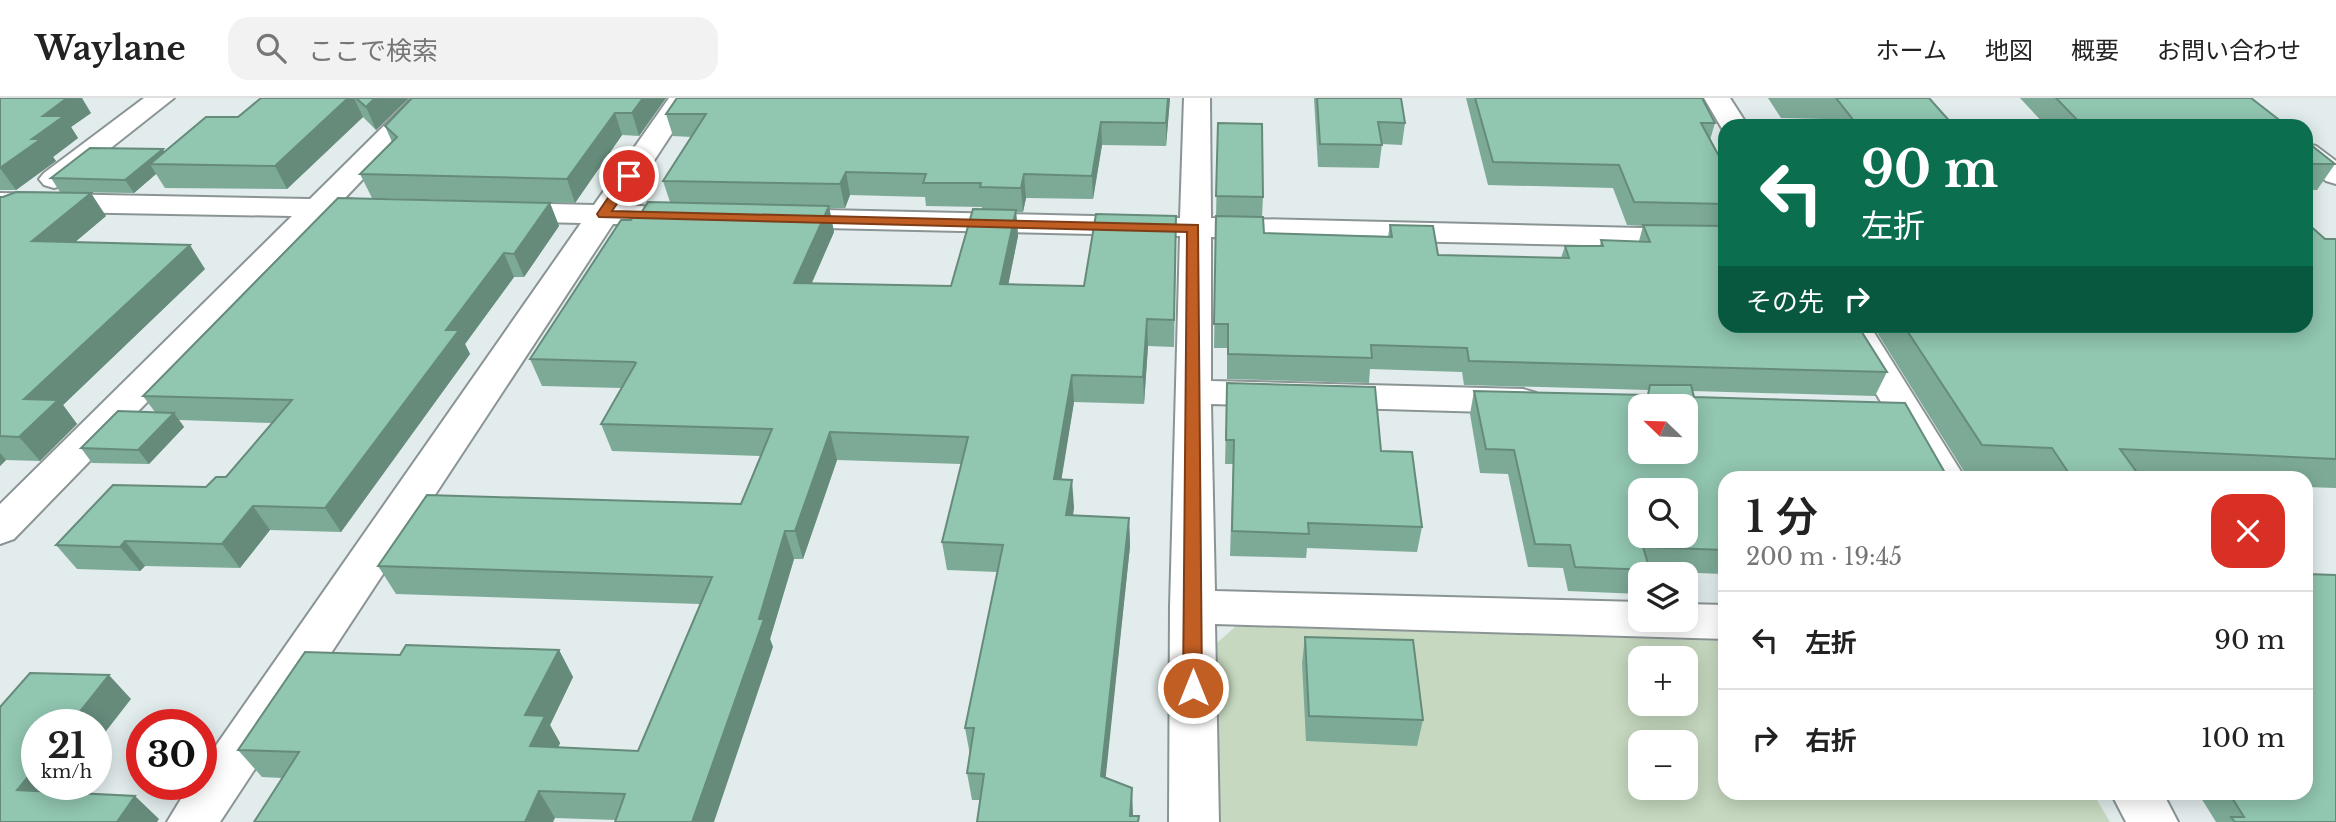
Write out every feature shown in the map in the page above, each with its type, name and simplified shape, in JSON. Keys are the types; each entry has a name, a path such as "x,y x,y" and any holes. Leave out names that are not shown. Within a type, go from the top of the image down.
{"street":[{"path":"7,208 161,98"},
{"path":"0,529 427,98"},
{"path":"192,822 682,98"},
{"path":"1194,822 1192,607 1197,98"},
{"path":"1717,98 1730,119"},
{"path":"2313,158 2336,176"},
{"path":"7,208 319,207 414,210"},
{"path":"468,211 713,217"},
{"path":"755,218 1718,239"},
{"path":"1857,333 1942,471"},
{"path":"1193,392 1557,402"},
{"path":"1864,411 1906,412"},
{"path":"1192,607 1628,619"},
{"path":"1698,621 1718,622"},
{"path":"2140,800 2153,822"}],"green space":[{"path":"1236,626 1718,641 1718,800 2097,800 2110,822 1219,822 1217,643"}],"building":[{"path":"0,98 67,98 43,116 64,116 32,139 41,139 0,168"},
{"path":"261,98 348,98 275,166 150,164 206,117 238,117"},
{"path":"356,98 375,98 366,107"},
{"path":"412,98 643,98 632,113 615,113 567,179 360,174 397,137 385,126"},
{"path":"677,98 1168,98 1166,123 1101,122 1092,176 1024,174 1021,188 980,187 981,183 923,183 926,174 846,172 840,184 663,181 706,114 666,114"},
{"path":"1317,98 1401,98 1405,123 1378,122 1382,145 1320,144"},
{"path":"1475,98 1702,98 1715,123 1701,123 1718,154 1718,204 1634,202 1619,165 1493,162"},
{"path":"1836,98 1929,98 1948,119 1852,119"},
{"path":"2056,98 2251,98 2278,119 2076,119"},
{"path":"1218,123 1262,124 1263,197 1216,196"},
{"path":"2313,147 2335,164 2313,164"},
{"path":"90,148 163,149 125,180 51,178"},
{"path":"16,192 91,193 32,241 190,245 24,399 58,400 19,437 0,436 0,197"},
{"path":"338,198 550,203 514,254 504,253 446,330 459,330 325,508 253,506 222,544 125,541 120,547 56,545 113,485 206,487 216,477 226,477 292,400 143,396"},
{"path":"648,202 829,206 794,283 951,286 973,209 1016,210 1000,284 1084,286 1096,214 1176,216 1174,320 1147,319 1143,377 1072,375 1054,479 1072,480 1066,515 1129,518 1101,776 1132,788 1130,816 1139,816 1138,822 977,822 984,774 967,773 974,728 965,728 1003,545 942,542 968,437 830,432 795,531 785,531 759,619 764,619 692,822 615,822 625,794 539,791 525,822 254,822 299,752 238,750 305,652 400,655 406,645 559,650 525,715 545,716 530,746 638,751 712,577 378,566 427,495 741,504 772,429 601,424 636,363 530,359 621,220 631,220 636,212 641,213"},
{"path":"1216,216 1263,217 1264,233 1392,237 1390,225 1433,226 1438,255 1569,258 1565,246 1603,246 1601,240 1650,242 1643,225 1718,226 1718,333 1862,333 1887,372 1469,361 1467,348 1371,345 1372,358 1228,354 1228,324 1214,324"},
{"path":"2313,228 2325,239 2336,239 2336,459 2120,449 2136,471 2067,471 2052,448 1982,445 1909,333 2313,333"},
{"path":"1227,383 1375,387 1381,451 1412,452 1422,527 1308,523 1309,534 1232,531 1234,440 1226,440"},
{"path":"1650,385 1691,385 1693,394 1648,394"},
{"path":"1474,391 1628,395 1628,464 1698,464 1698,397 1905,403 1944,471 1718,471 1718,550 1671,548 1698,548 1698,478 1628,478 1628,548 1643,548 1648,562 1628,562 1628,569 1575,567 1570,545 1535,544 1514,450 1486,449"},
{"path":"118,411 174,413 138,450 81,448"},
{"path":"2313,574 2336,575 2336,822 2235,822 2231,817 2244,817 2233,800 2313,800"},
{"path":"1305,637 1413,640 1423,720 1309,716"},
{"path":"30,673 109,675 82,709 21,709 21,785 17,790 21,790 21,800 112,800 112,795 126,796 126,800 132,800 117,822 0,822 0,707"}],"route":[{"path":"629,176 604,214 1194,228 1193,688"}]}
